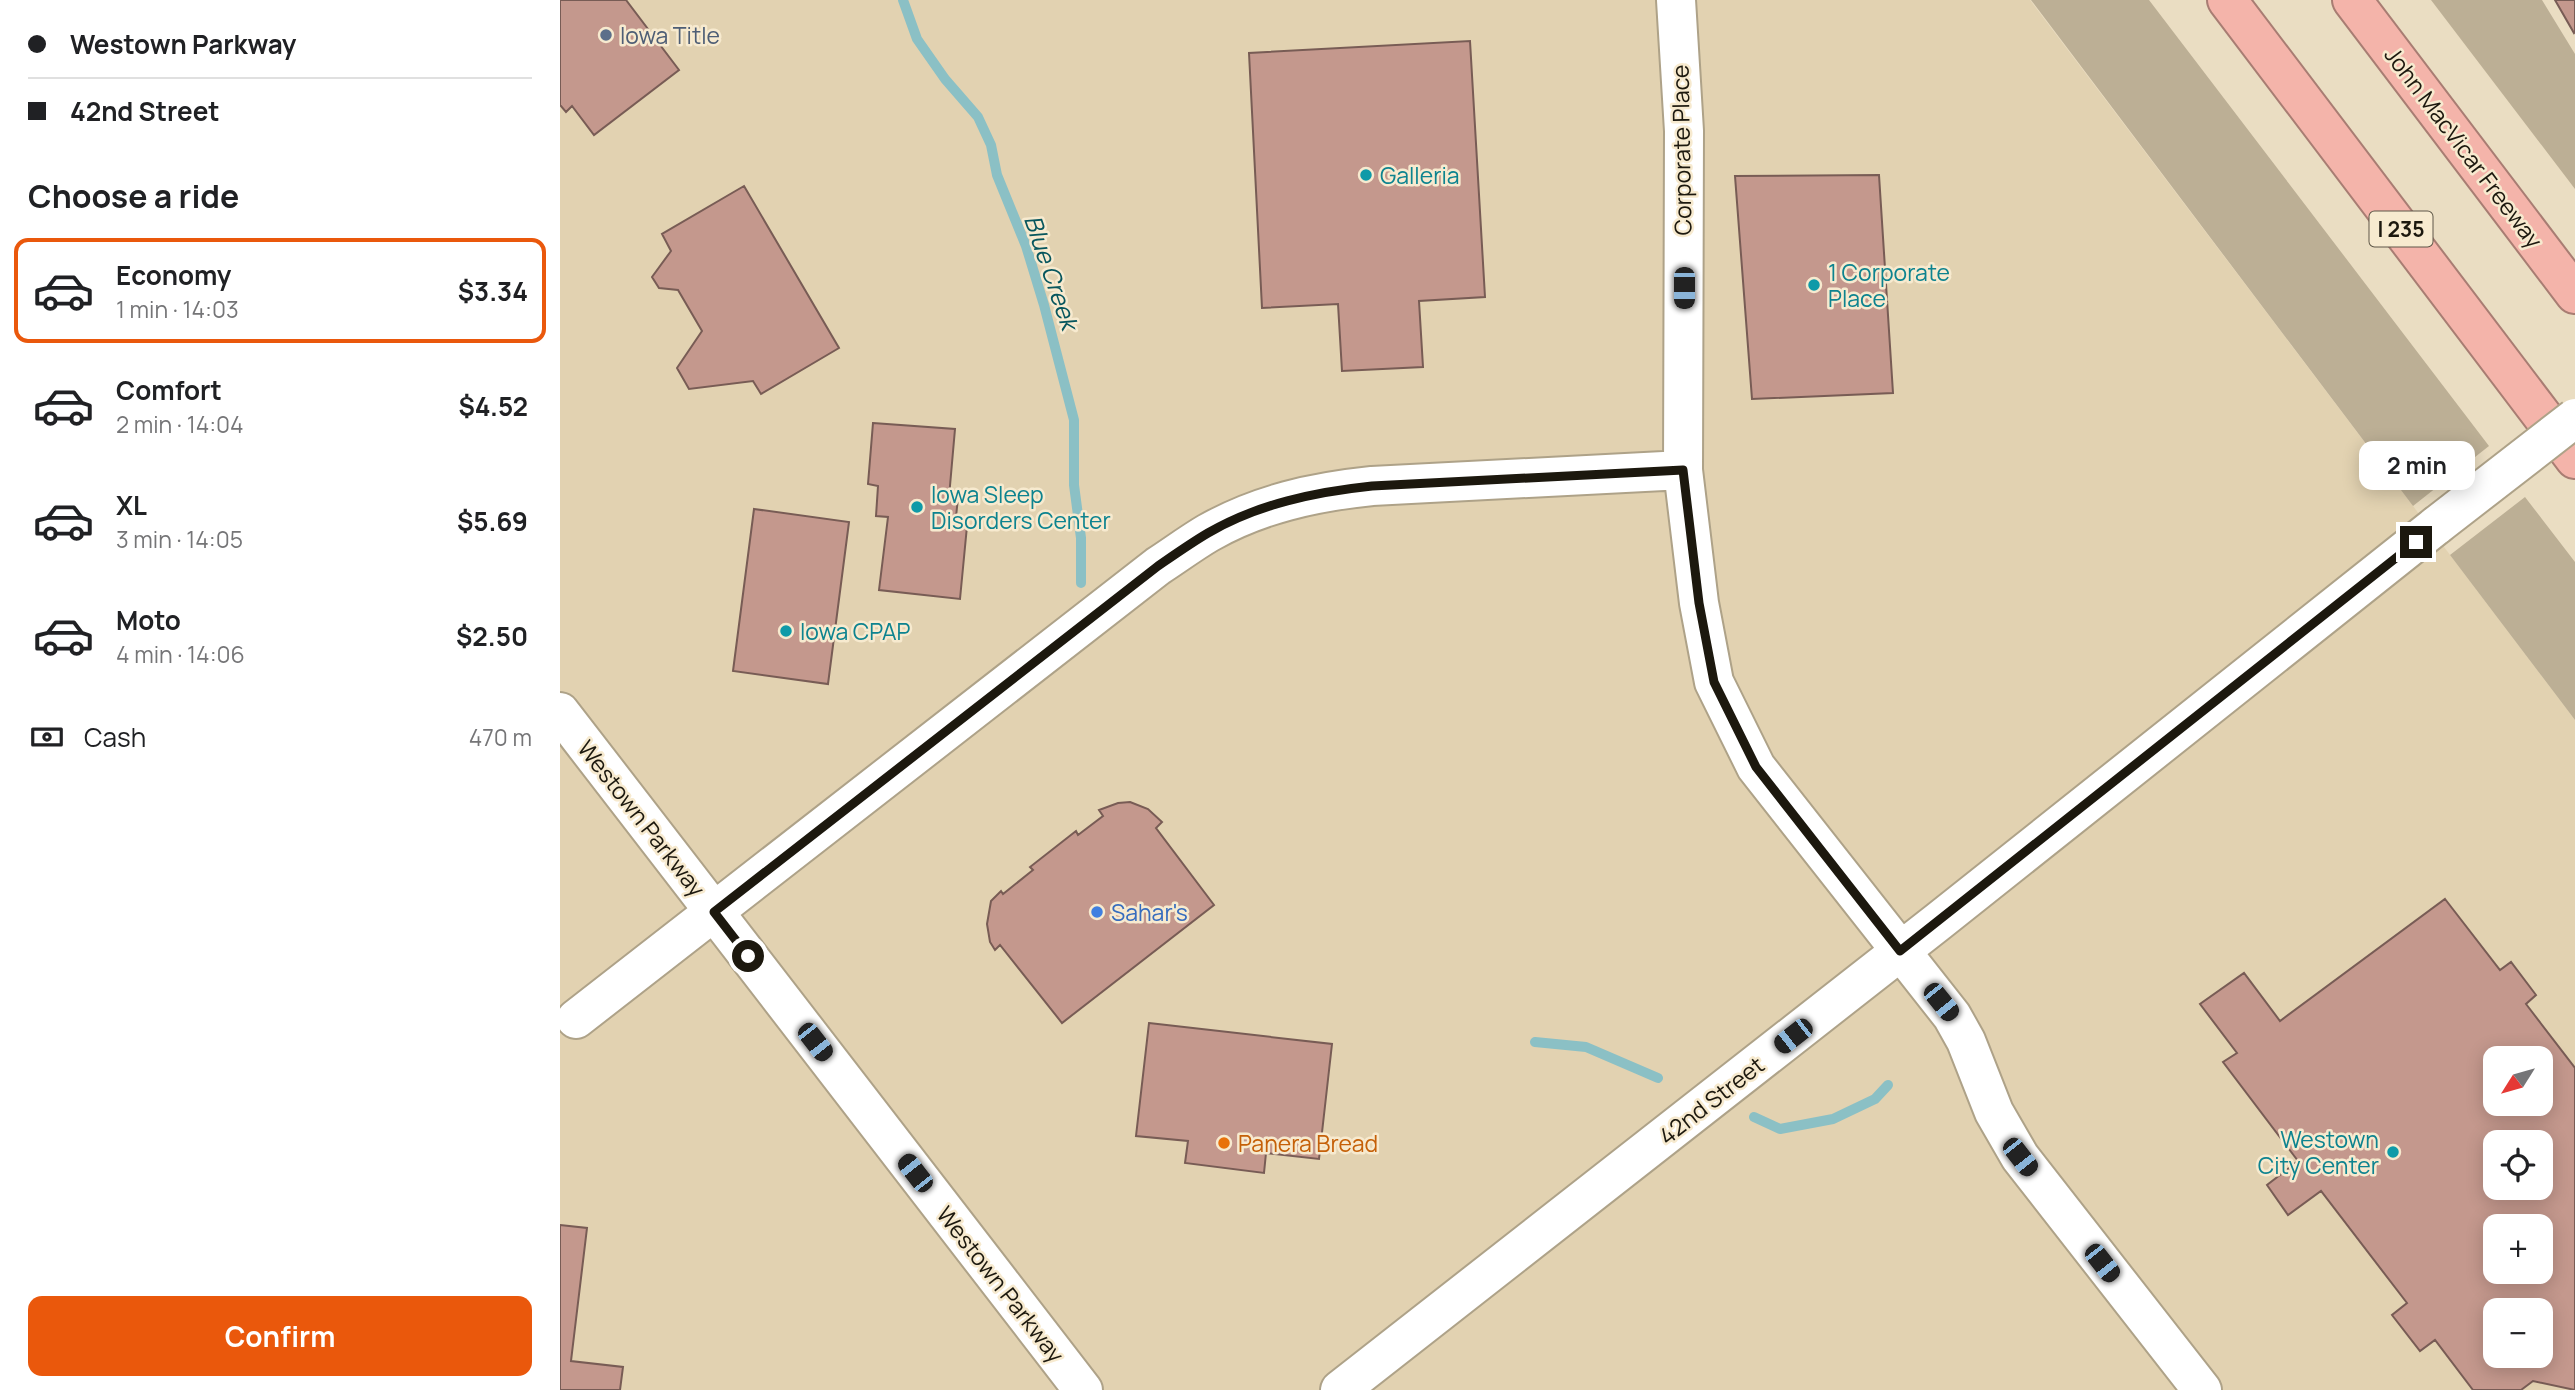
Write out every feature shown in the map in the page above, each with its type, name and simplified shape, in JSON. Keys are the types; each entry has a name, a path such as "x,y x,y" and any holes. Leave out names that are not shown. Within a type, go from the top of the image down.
{"highway":[{"name":"I 235","path":"2227,0 2575,459"},
{"name":"John MacVicar Freeway","path":"2352,0 2575,294"},
{"path":"2511,209 2575,275"}],"street":[{"name":"Corporate Place","path":"1676,0 1684,131 1683,470 1699,603 1714,682 1756,767 1952,1016 1966,1041 1994,1112 2020,1157 2202,1390"},
{"name":"42nd Street","path":"1340,1390 2575,418"},
{"path":"576,1019 1158,566 1207,533 1246,514 1287,500 1329,491 1372,486 1683,470"},
{"name":"Westown Parkway","path":"560,712 1083,1390"}],"shaded area":[{"path":"560,0 2030,0 2575,720 2575,1390 560,1390"},
{"path":"2031,0 2149,0 2489,446 2413,506"},
{"path":"2431,0 2542,0 2575,54 2575,189"},
{"path":"2525,497 2575,562 2575,720 2450,555"}],"building":[{"name":"Iowa Title","path":"560,0 626,0 679,70 594,135 572,106 566,112 560,105"},
{"path":"2555,0 2575,0 2574,33"},
{"name":"Galleria","path":"1470,41 1485,297 1419,301 1423,367 1342,371 1338,304 1262,308 1249,53"},
{"name":"1 Corporate Place","path":"1879,175 1893,393 1752,399 1735,176"},
{"path":"744,186 839,348 761,394 753,381 689,389 677,368 702,331 678,290 659,288 652,277 671,251 662,234"},
{"name":"Iowa Sleep Disorders Center","path":"873,423 955,429 949,497 958,498 955,526 967,526 960,599 879,590 888,517 876,516 878,486 868,484"},
{"name":"Iowa CPAP","path":"754,509 849,522 828,684 733,671"},
{"name":"Sahar's","path":"1130,802 1148,809 1162,822 1156,828 1214,905 1062,1023 1000,945 995,950 990,942 987,924 991,901 1001,891 1003,894 1033,870 1030,867 1076,831 1078,835 1103,816 1099,810"},
{"name":"Westown City Center","path":"2445,899 2500,970 2511,962 2536,995 2526,1004 2575,1068 2575,1390 2533,1381 2521,1390 2473,1390 2435,1340 2420,1351 2392,1315 2407,1303 2321,1191 2288,1215 2267,1185 2298,1161 2223,1062 2237,1053 2200,1004 2244,973 2280,1021"},
{"path":"1149,1023 1332,1044 1319,1159 1266,1153 1264,1173 1185,1163 1188,1141 1136,1136"},
{"path":"560,1225 587,1228 571,1361 623,1367 620,1390 560,1390"}],"waterway":[{"name":"Blue Creek","path":"903,0 917,39 945,79 978,117 991,145 997,175 1026,246 1074,420 1074,485 1081,538 1081,583"},
{"name":"Blue Creek","path":"1535,1042 1586,1047 1658,1078"},
{"name":"Blue Creek","path":"1754,1117 1780,1129 1833,1119 1875,1099 1888,1085"}],"place":[{"name":"Iowa Title","path":"606,35"},
{"name":"Galleria","path":"1366,175"},
{"name":"1 Corporate Place","path":"1814,285"},
{"name":"Iowa Sleep Disorders Center","path":"917,507"},
{"name":"Iowa CPAP","path":"786,631"},
{"name":"Sahar's","path":"1097,912"},
{"name":"Panera Bread","path":"1224,1143"},
{"name":"Westown City Center","path":"2393,1152"}],"route":[{"path":"748,956 714,912 1158,566 1207,533 1246,514 1287,500 1372,486 1683,470 1699,603 1714,682 1756,767 1900,951 2416,542"}]}
